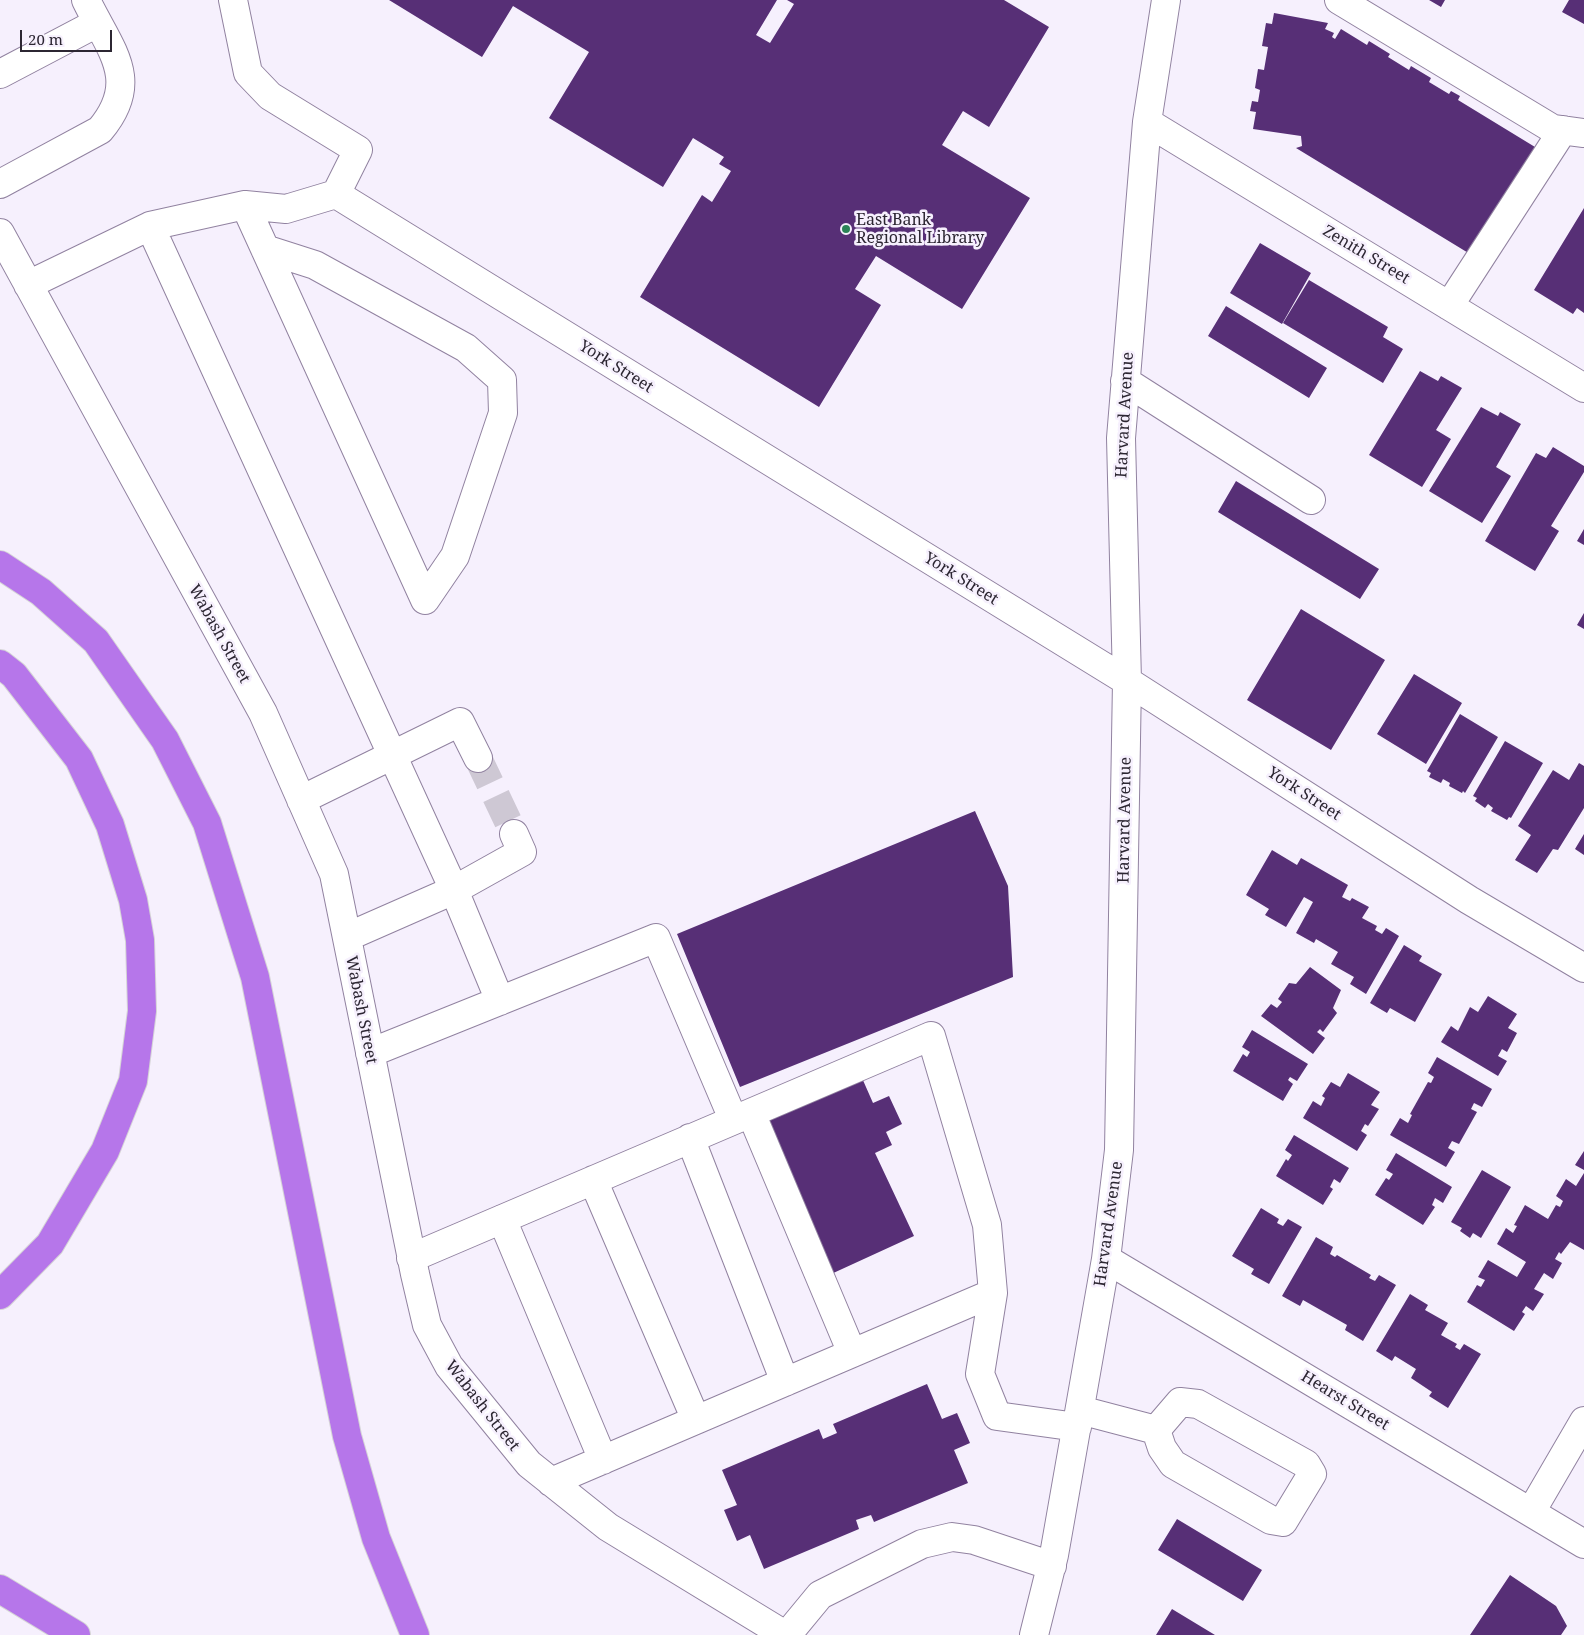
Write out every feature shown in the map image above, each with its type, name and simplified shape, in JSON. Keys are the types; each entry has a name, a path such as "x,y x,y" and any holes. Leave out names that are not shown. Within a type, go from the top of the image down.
{"highway":[{"path":"0,565 41,592 96,641 165,740 207,823 255,977 348,1436 376,1538 415,1635"},
{"path":"0,664 14,675 79,759 110,825 135,908 140,940 142,1011 133,1081 105,1151 50,1244 0,1295"},
{"path":"0,1589 76,1635"}],"street":[{"path":"28,285 150,226 246,205 286,209 336,194 358,150 270,96 248,73 233,0"},
{"name":"Harvard Avenue","path":"1034,1635 1052,1566 1106,1259 1119,1150 1127,681 1121,438 1147,122 1166,0"},
{"path":"1339,0 1553,129 1574,132 1449,306"},
{"path":"0,74 92,12 121,70 121,95 112,116 100,130 0,184"},
{"name":"Zenith Street","path":"1147,122 1584,388"},
{"name":"York Street","path":"336,194 1127,681 1469,900 1584,968"},
{"path":"246,205 425,600 455,556 502,413 502,380 466,348 315,265 266,249"},
{"path":"150,226 454,890 500,1001"},
{"name":"Wabash Street","path":"0,233 263,713 334,874 411,1258 427,1325 448,1366 529,1464 551,1482 608,1527 786,1635"},
{"path":"1125,381 1311,500"},
{"path":"301,800 460,722 478,758"},
{"path":"347,938 454,890 522,852 514,834"},
{"path":"370,1053 656,938 742,1116 852,1353"},
{"path":"411,1258 931,1036 987,1225 993,1293 980,1374 997,1416 1078,1418 1156,1430"},
{"path":"690,1138 785,1382"},
{"path":"594,1180 696,1420"},
{"path":"502,1219 603,1460"},
{"name":"Hearst Street","path":"1106,1259 1584,1544"},
{"path":"551,1482 993,1293"},
{"path":"1180,1402 1198,1404 1306,1464 1312,1474 1283,1522 1271,1520 1174,1464 1162,1448 1156,1430 1180,1402"},
{"path":"1531,1512 1584,1421"},
{"path":"786,1635 820,1595 922,1544 952,1537 974,1540 1052,1566"}],"building":[{"name":"East Bank Regional Library","path":"389,0 777,0 756,35 770,43 794,4 787,0 1004,0 1049,27 989,127 963,111 942,145 1030,198 962,309 876,256 855,289 881,305 819,407 640,297 702,195 712,202 731,171 719,164 724,157 693,138 663,187 549,118 589,52 513,6 482,57"},
{"path":"1429,0 1445,0 1441,7"},
{"path":"1569,0 1584,0 1584,24 1562,12"},
{"path":"1274,13 1328,23 1325,29 1334,33 1332,37 1335,39 1341,29 1367,45 1369,41 1390,54 1388,57 1409,70 1411,66 1431,78 1429,82 1449,94 1451,91 1460,96 1458,100 1535,147 1470,254 1296,148 1302,146 1301,136 1253,129 1256,112 1250,111 1252,101 1258,102 1260,90 1255,88 1258,69 1264,70 1268,47 1262,46 1266,23 1272,24"},
{"path":"1584,208 1584,313 1577,308 1573,314 1534,290"},
{"path":"1260,243 1311,273 1282,324 1230,293"},
{"path":"1309,280 1388,327 1383,337 1403,349 1383,383 1283,323"},
{"path":"1226,306 1327,368 1309,398 1208,336"},
{"path":"1420,371 1438,381 1441,376 1462,388 1436,430 1451,439 1422,487 1369,455"},
{"path":"1481,407 1498,416 1500,412 1521,424 1496,467 1511,476 1482,523 1429,491"},
{"path":"1553,447 1584,466 1584,472 1551,526 1559,531 1535,571 1485,541 1536,453 1546,458"},
{"path":"1236,481 1379,569 1360,599 1218,512"},
{"path":"1584,529 1584,545 1577,541"},
{"path":"1301,609 1385,660 1331,750 1247,700"},
{"path":"1584,613 1584,629 1577,625"},
{"path":"1414,674 1462,703 1426,764 1377,734"},
{"path":"1460,714 1498,737 1465,793 1449,786 1450,783 1443,779 1441,783 1429,777 1431,773 1427,771"},
{"path":"1505,741 1543,763 1511,818 1509,817 1507,820 1491,811 1493,808 1488,804 1485,808 1475,801 1477,798 1473,796"},
{"path":"1579,763 1584,766 1584,808 1558,850 1553,849 1537,873 1515,860 1531,835 1518,826 1553,770 1569,780"},
{"path":"975,811 1008,886 1013,977 740,1087 677,934"},
{"path":"1584,834 1584,855 1575,849"},
{"path":"1272,850 1297,865 1301,858 1348,885 1342,897 1350,901 1352,898 1369,907 1362,918 1377,926 1375,930 1382,934 1386,928 1399,936 1366,994 1350,984 1354,977 1331,964 1338,952 1316,939 1314,943 1296,933 1313,902 1304,897 1286,927 1265,915 1269,909 1246,895"},
{"path":"1404,945 1422,956 1419,961 1442,974 1415,1022 1390,1008 1387,1013 1370,1003"},
{"path":"1310,967 1341,990 1333,1008 1337,1013 1323,1032 1320,1029 1317,1032 1325,1038 1313,1054 1261,1016 1271,1004 1277,1008 1282,1002 1278,999 1289,983 1296,984"},
{"path":"1488,996 1517,1014 1508,1028 1517,1033 1507,1052 1502,1049 1498,1056 1507,1061 1498,1076 1441,1042 1451,1026 1458,1031 1470,1007 1478,1012"},
{"path":"1252,1030 1308,1064 1297,1081 1290,1077 1288,1080 1293,1084 1283,1101 1233,1071 1243,1054 1247,1057 1250,1052 1242,1047"},
{"path":"1437,1057 1492,1089 1482,1107 1474,1103 1471,1109 1477,1112 1459,1144 1452,1141 1448,1148 1455,1152 1446,1167 1390,1135 1400,1118 1408,1123 1412,1115 1410,1114 1428,1082 1431,1083 1434,1077 1428,1073"},
{"path":"1348,1073 1380,1092 1371,1105 1379,1109 1368,1126 1365,1124 1361,1131 1367,1135 1357,1151 1303,1118 1313,1101 1321,1106 1325,1098 1322,1096 1331,1082 1340,1087"},
{"path":"862,1078 873,1103 889,1096 902,1124 886,1132 892,1145 875,1153 914,1236 829,1275 753,1114"},
{"path":"1294,1135 1349,1168 1340,1183 1334,1179 1330,1187 1333,1189 1323,1205 1276,1176 1286,1159 1288,1161 1292,1155 1285,1150"},
{"path":"1584,1151 1584,1170 1575,1165"},
{"path":"1396,1153 1452,1187 1443,1203 1435,1198 1432,1205 1435,1207 1423,1225 1375,1195 1386,1178 1389,1180 1393,1174 1386,1170"},
{"path":"1482,1170 1511,1187 1481,1238 1473,1233 1470,1238 1460,1231 1462,1228 1451,1222"},
{"path":"1584,1173 1584,1250 1570,1242 1561,1254 1559,1252 1555,1259 1562,1263 1553,1279 1544,1273 1534,1289 1544,1294 1533,1311 1526,1306 1522,1312 1525,1314 1514,1331 1467,1302 1477,1285 1481,1287 1485,1280 1478,1277 1488,1260 1517,1277 1526,1262 1497,1244 1506,1228 1513,1233 1517,1226 1514,1225 1525,1205 1548,1219 1556,1205 1560,1207 1563,1201 1556,1196 1566,1179 1576,1186"},
{"path":"1261,1208 1279,1219 1277,1223 1283,1226 1288,1219 1302,1227 1269,1284 1251,1274 1254,1269 1232,1256"},
{"path":"1316,1237 1333,1247 1330,1254 1335,1257 1337,1255 1371,1275 1369,1278 1375,1281 1379,1275 1396,1285 1363,1341 1345,1330 1347,1325 1303,1300 1300,1306 1282,1296"},
{"path":"1410,1294 1428,1305 1425,1310 1448,1323 1441,1335 1457,1344 1455,1347 1460,1350 1464,1344 1481,1354 1448,1408 1429,1396 1432,1392 1411,1378 1416,1369 1395,1356 1392,1361 1376,1351"},
{"path":"927,1384 942,1419 957,1413 970,1443 954,1450 968,1483 874,1522 871,1515 856,1520 859,1529 764,1569 750,1535 737,1541 724,1510 737,1505 722,1470 819,1429 823,1439 837,1433 833,1424"},
{"path":"1177,1519 1262,1570 1243,1601 1158,1550"},
{"path":"1510,1575 1556,1606 1567,1626 1561,1635 1470,1635"},
{"path":"1172,1609 1215,1635 1156,1635"}],"tunnel":[{"path":"478,758 514,834"}],"place":[{"name":"East Bank Regional Library","path":"846,229"}]}
